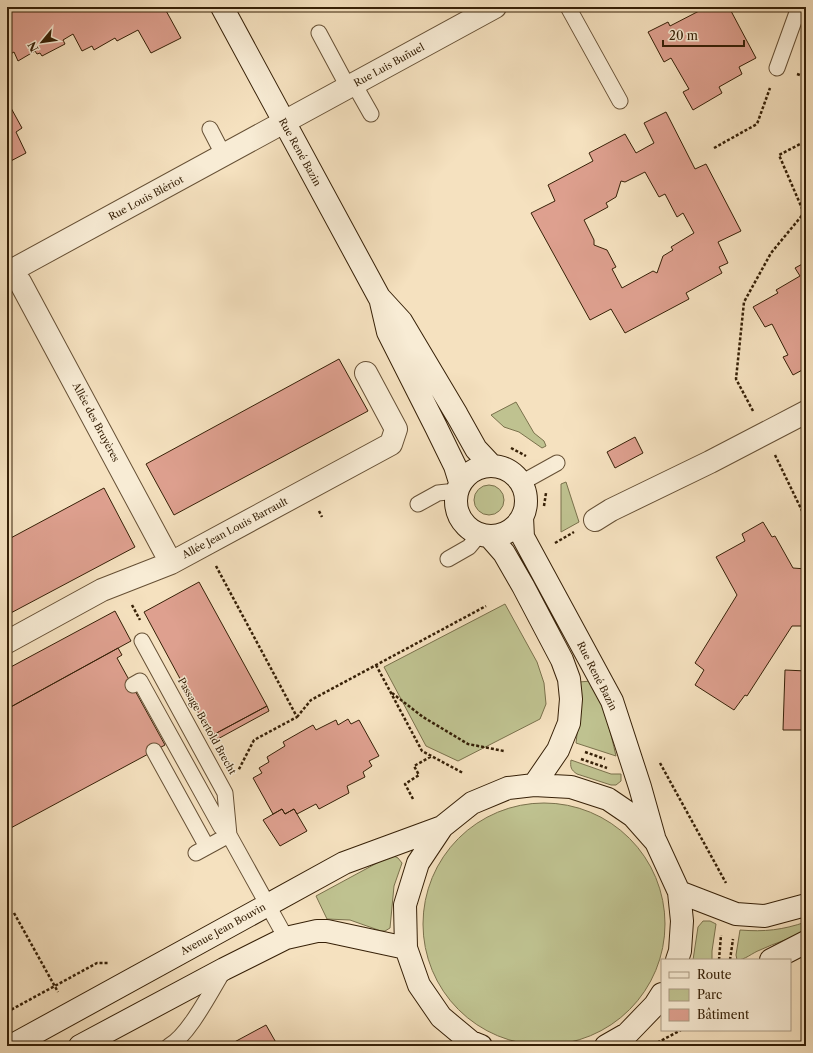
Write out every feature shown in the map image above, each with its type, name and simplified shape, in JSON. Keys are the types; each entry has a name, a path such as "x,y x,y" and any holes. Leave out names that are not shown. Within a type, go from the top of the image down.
{"street":[{"name":"Rue René Bazin","path":"222,7 380,297 401,321 476,449 491,465"},
{"name":"Rue Luis Buñuel","path":"284,123 495,7"},
{"name":"Rue Louis Blériot","path":"14,278 224,156 284,123"},
{"name":"Allée des Bruyères","path":"14,278 172,563"},
{"name":"Rue René Bazin","path":"380,297 388,332 455,466 458,487"},
{"name":"Allée Jean Louis Barrault","path":"7,642 102,590 172,563 391,444 396,429 366,373"},
{"path":"596,520 611,510 765,434 806,412"},
{"path":"491,465 502,468 513,474 521,483 525,494 526,506 517,525 509,532 500,536 485,536 469,530 462,522 457,512 455,502 458,487 468,473 491,465"},
{"name":"Rue René Bazin","path":"522,517 523,537 612,701 656,842"},
{"path":"485,536 504,553 562,660 569,679 571,699 569,723 558,750 534,785"},
{"path":"474,1045 441,1017 419,985 406,948 405,905 418,863 442,827 472,803 508,788 534,785 571,787 608,799 633,816 656,842 679,892 682,921 680,951 677,959"},
{"name":"Avenue Jean Bouvin","path":"10,1046 344,863 442,827"},
{"path":"679,892 736,914 765,916 806,905"},
{"path":"80,1046 224,969 286,938 317,931 327,931 406,948"},
{"path":"773,959 806,942"},
{"path":"606,1046 627,1034 660,1001"}],"lane":[{"path":"568,7 620,101"},
{"path":"777,68 799,7"},
{"path":"319,33 351,86 371,114"},
{"path":"210,129 224,156"},
{"path":"521,483 557,464"},
{"path":"418,504 438,493 458,487"},
{"path":"448,559 485,536"},
{"path":"142,640 225,793 229,835"},
{"path":"133,685 140,681 220,827 229,835 286,938"},
{"path":"154,751 202,850 229,835"},
{"path":"169,1046 176,1042 186,1031 224,969"}],"path":[{"path":"714,148 757,124 777,68 806,77"},
{"path":"806,141 779,155 804,213 771,253 744,302 736,379 765,434 806,519"},
{"path":"205,544 297,717 311,700 486,606"},
{"path":"120,583 143,625"},
{"path":"376,665 422,751 462,773"},
{"path":"390,691 423,717 468,744 504,751"},
{"name":"Passage Bertold Brecht","path":"237,773 254,740 297,717"},
{"path":"583,752 609,760"},
{"path":"413,800 405,784 419,775 414,766 432,756"},
{"path":"574,757 609,768"},
{"path":"14,913 58,992"},
{"path":"730,959 734,932"},
{"path":"719,959 721,934"},
{"path":"651,1046 678,1031"}],"green space":[{"path":"516,402 534,433 544,441 546,446 542,448 519,432 504,427 491,415"},
{"path":"566,482 579,522 561,532 561,484"},
{"path":"489,485 500,489 504,500 500,511 489,515 478,511 474,500 478,489"},
{"path":"505,604 537,662 544,683 546,704 540,719 458,761 426,746 384,667"},
{"path":"591,681 603,708 616,756 576,743 581,700 579,682"},
{"path":"571,760 611,774 621,774 621,781 616,785 611,785 577,774 571,768"},
{"path":"544,803 568,805 601,817 621,831 637,847 651,867 660,889 663,900 665,924 663,948 651,981 637,1001 621,1017 601,1031 579,1040 568,1043 544,1045 520,1043 487,1031 467,1017 451,1001 437,981 428,959 425,948 423,924 425,900 437,867 451,847 467,831 487,817 509,808 520,805"},
{"path":"392,855 398,858 402,863 394,886 390,928 385,931 381,931 350,920 327,919 316,896"},
{"path":"703,921 710,921 716,924 712,959 693,959 698,927"},
{"path":"806,922 806,933 771,945 743,959 737,959 736,955 740,930 757,931 789,927"}],"building":[{"path":"7,7 153,7 155,11 164,7 181,38 151,53 138,30 117,41 115,38 94,50 92,46 82,51 73,34 63,40 65,44 42,56 40,53 37,54 35,51 18,61 14,52 7,56"},
{"path":"697,7 737,7 731,11 756,58 739,67 742,74 719,87 722,93 693,110 683,92 689,89 671,58 664,62 648,32 668,22 670,26 699,11"},
{"path":"11,108 22,128 16,132 26,153 7,163 7,110"},
{"path":"666,112 695,169 706,164 741,231 718,242 728,263 719,267 722,273 686,293 689,299 625,333 611,309 590,320 531,213 555,201 548,185 593,161 589,153 625,134 636,153 654,143 644,123","holes":["645,172 659,197 665,194 677,217 683,213 694,233 671,247 673,250 663,256 657,273 653,271 622,288 612,269 616,267 607,250 594,245 594,240 584,220 608,207 606,203 616,197 621,181 625,182"]},
{"path":"806,262 806,368 793,375 783,357 788,355 772,324 765,327 753,307 778,293 776,290 800,276 795,268"},
{"path":"339,359 368,411 174,515 146,464"},
{"path":"635,437 643,453 615,468 607,452"},
{"path":"104,488 135,547 7,615 7,540"},
{"path":"763,522 772,537 775,536 793,568 806,569 806,626 792,626 747,696 745,695 734,710 695,685 704,670 695,663 737,595 716,557 745,541 742,534"},
{"path":"199,582 267,706 211,736 144,612"},
{"path":"115,611 131,641 7,709 7,669"},
{"path":"118,648 122,655 117,658 165,745 7,830 7,709"},
{"path":"785,670 806,671 806,730 783,730"},
{"path":"267,706 269,711 214,741 211,736"},
{"path":"348,719 351,724 359,720 379,756 369,761 372,766 363,772 365,777 347,786 349,793 319,809 316,804 297,814 294,809 285,814 282,809 273,814 253,778 262,773 259,768 269,762 267,757 285,746 283,742 313,725 316,730 336,720 338,725"},
{"path":"282,809 285,814 294,809 307,831 280,846 263,820"},
{"path":"266,1025 278,1046 227,1046"}]}
